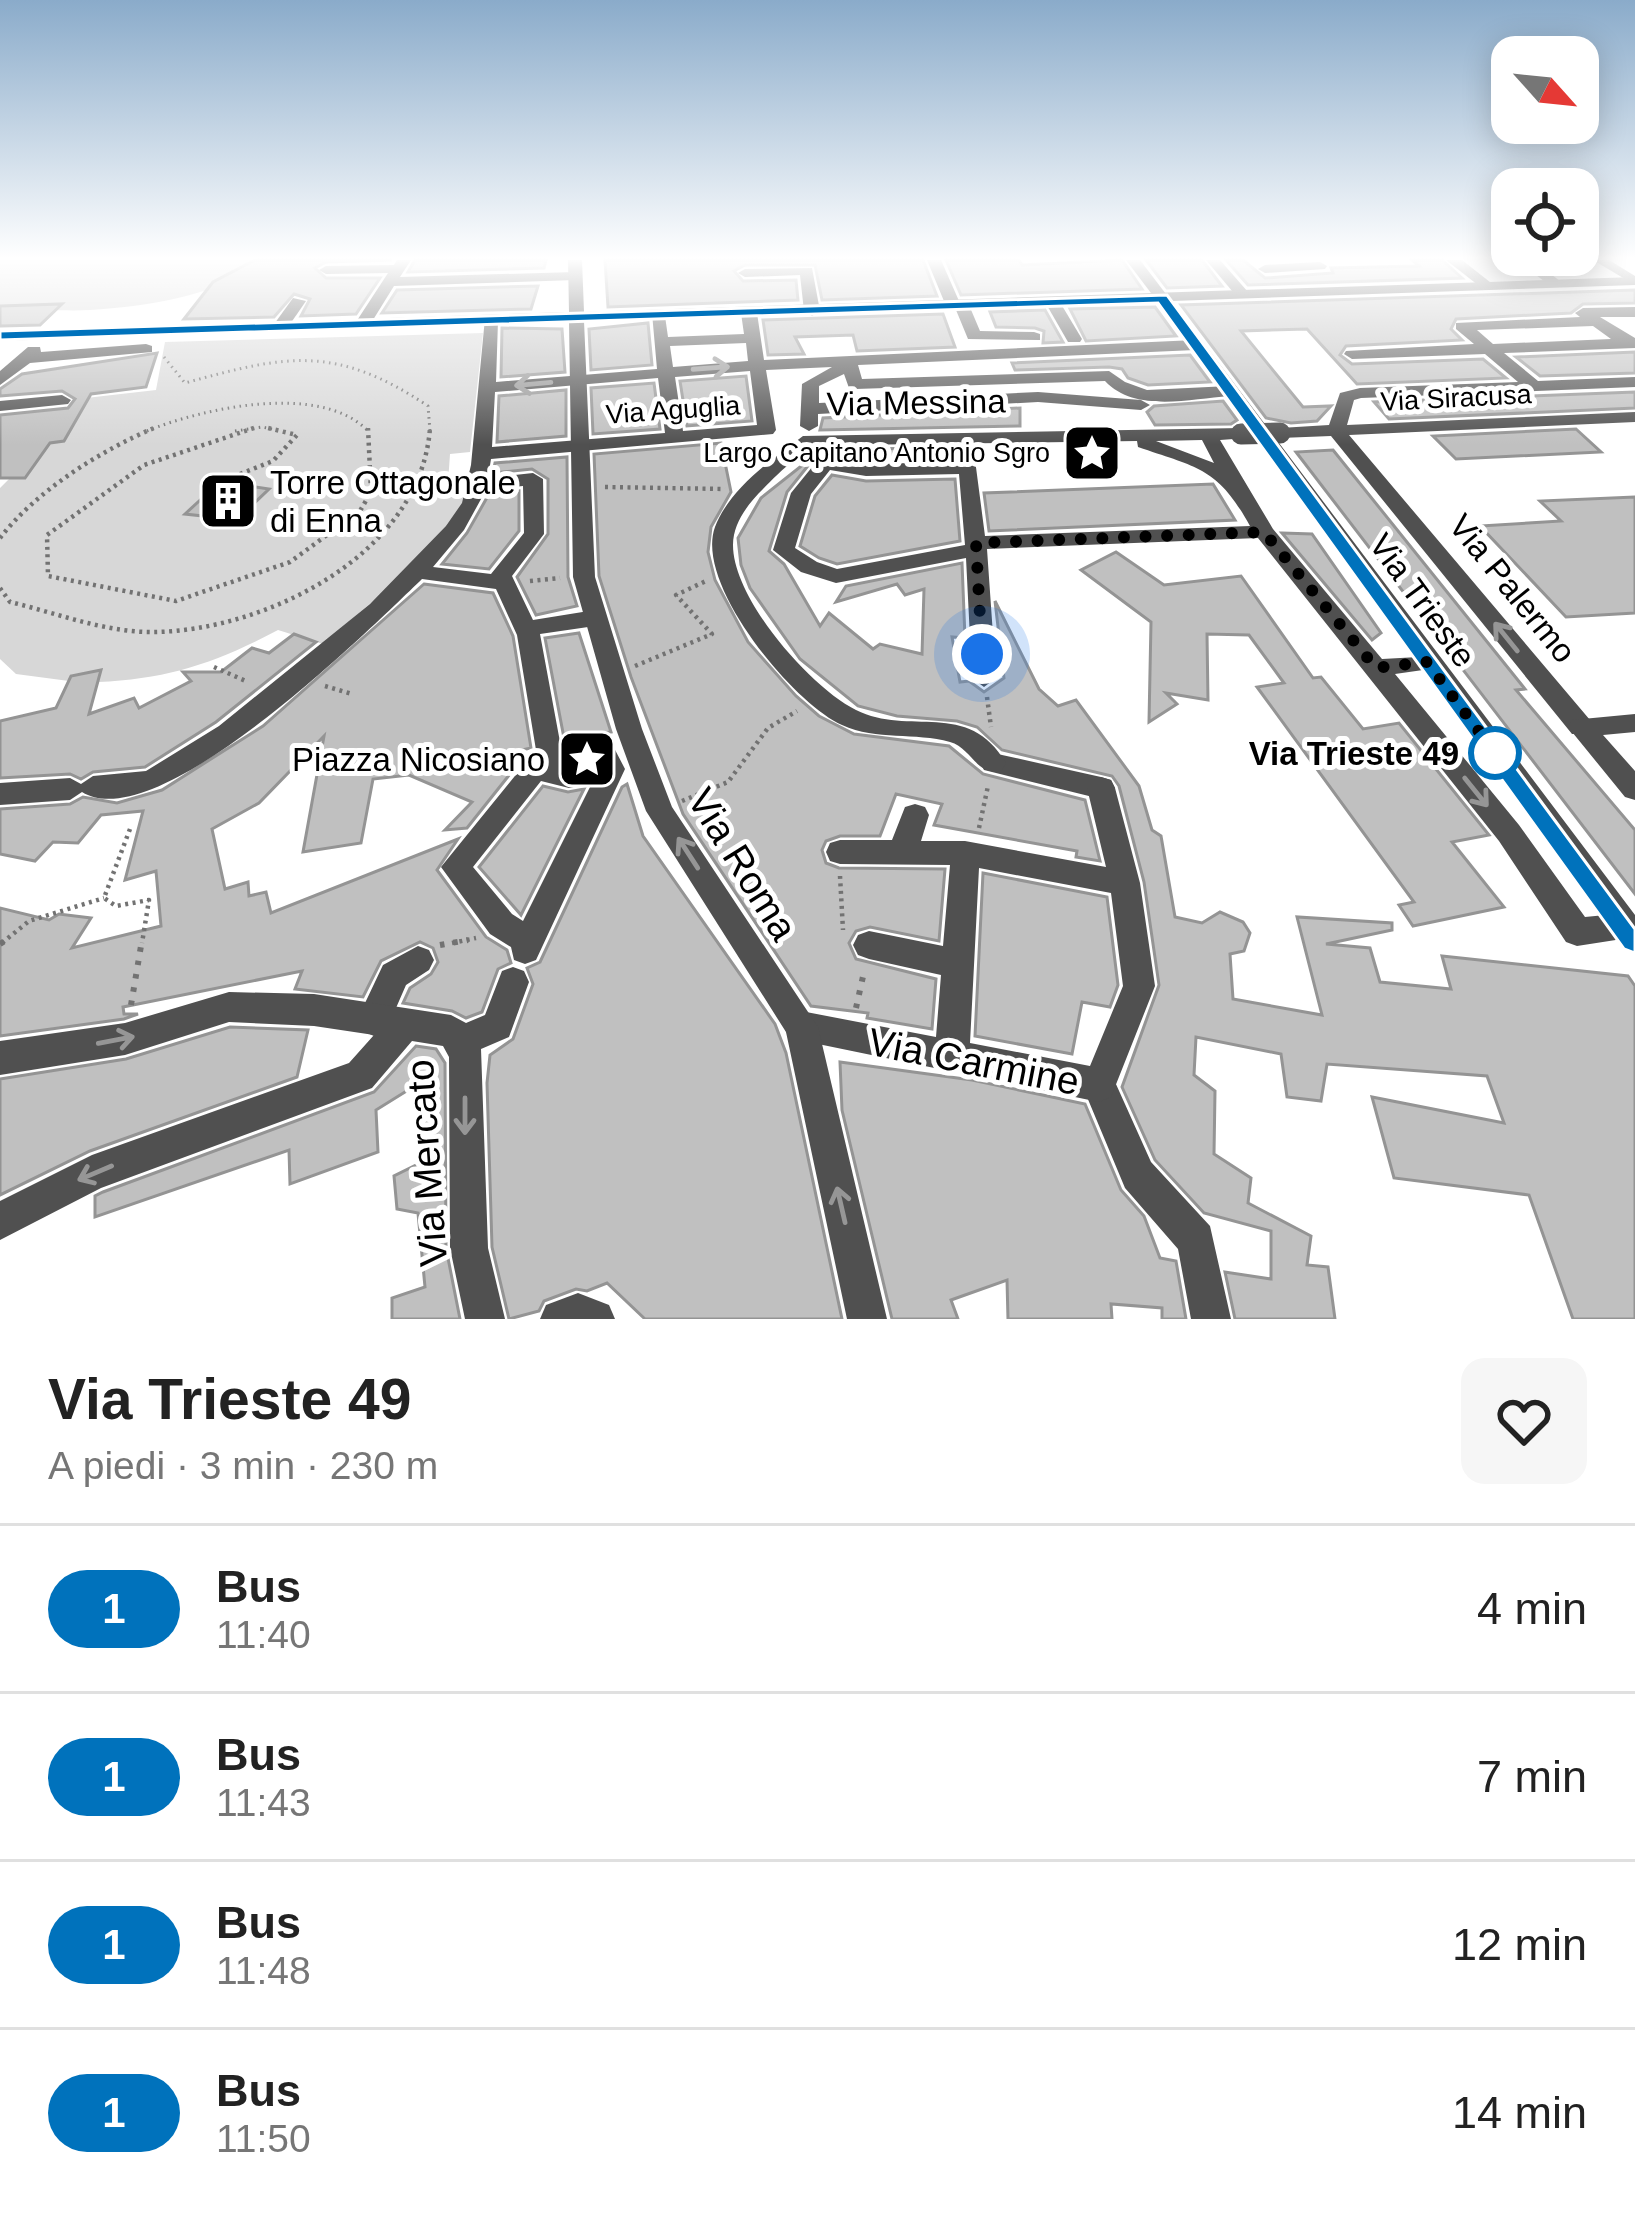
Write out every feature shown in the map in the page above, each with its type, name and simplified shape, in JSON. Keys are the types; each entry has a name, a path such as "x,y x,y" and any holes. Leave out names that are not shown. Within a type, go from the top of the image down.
{"street":[{"path":"280,328 284,322"},
{"path":"362,325 364,322"},
{"path":"0,336 472,322"},
{"path":"0,794 154,779 185,763 220,742 333,648 414,571 467,513 479,454 490,322"},
{"name":"Via Roma","path":"579,322 584,577 660,811 801,1027 867,1319"},
{"path":"658,322 675,436"},
{"path":"750,322 758,365"},
{"path":"964,322 985,379"},
{"path":"1064,322 1074,339"},
{"name":"Via Trieste","path":"1178,322 1630,933"},
{"path":"1534,386 1462,326 1581,322"},
{"path":"1597,322 1631,343"},
{"path":"2,377 50,334"},
{"path":"661,343 753,338"},
{"path":"484,388 665,371 854,363 974,345 1074,339 1192,341"},
{"path":"974,345 1095,349 1192,341"},
{"path":"1352,354 1631,343"},
{"path":"25,358 146,349"},
{"path":"1095,349 1117,388 1134,394 1228,391"},
{"path":"854,363 855,384 1109,376"},
{"path":"810,440 811,384 854,363"},
{"name":"Via Aguglia","path":"479,454 767,430 758,365"},
{"path":"1336,431 1346,397 1635,382"},
{"path":"1454,389 1490,424"},
{"path":"808,409 1038,397 1166,406"},
{"path":"0,406 62,400"},
{"name":"Via Siracusa","path":"1241,434 1635,417"},
{"name":"Via Palermo","path":"1336,431 1635,789"},
{"name":"Via Messina","path":"726,559 722,542 742,499 764,475 810,440 1241,434"},
{"path":"1106,435 1200,462 1235,484"},
{"path":"1208,435 1264,532 1509,832 1577,932 1630,933"},
{"path":"963,438 984,678"},
{"path":"845,440 801,494 784,550 809,567 836,576 976,546 1264,532"},
{"path":"826,464 866,470 969,468"},
{"path":"475,485 533,479 534,534 501,575 529,634 549,752 456,867 522,958"},
{"path":"726,559 733,586 754,626 838,711 880,728 955,733 969,739 993,763 1101,788 1125,883 1139,986 1099,1085"},
{"path":"414,571 506,583"},
{"path":"524,628 596,618"},
{"path":"1376,668 1427,662"},
{"path":"1580,727 1635,723"},
{"path":"461,1041 496,1026 522,958 607,780 603,751 549,752"},
{"path":"902,853 915,815"},
{"path":"840,852 965,854 1125,883"},
{"path":"952,1054 965,854"},
{"path":"869,945 958,964"},
{"path":"0,1221 92,1173 360,1076 390,1022 394,975 418,960"},
{"name":"Via Mercato","path":"0,1058 125,1040 229,1007 314,1010 452,1031 466,1057 469,1248 485,1319"},
{"name":"Via Carmine","path":"801,1027 1099,1085 1138,1174 1196,1240 1211,1319"},
{"path":"560,1319 578,1312 595,1319"}],"path":[{"path":"0,587 10,602 151,632 208,624 312,588 360,552 424,470 432,422 428,406 409,392 326,362 286,358 184,383 159,348 146,349"},
{"path":"0,538 16,516 125,442 204,412 274,405 345,412 368,428 371,493 360,511 290,562 176,601 49,576 47,535 144,465 236,431 262,427 297,435 290,448 265,468 240,474"},
{"path":"582,487 731,489 750,470 764,475"},
{"path":"613,674 712,634 676,595 723,575 717,559 726,559"},
{"path":"506,583 584,577"},
{"path":"214,667 275,694"},
{"path":"660,811 728,782 768,728 812,702"},
{"path":"104,898 130,829"},
{"path":"0,944 29,921 104,898"},
{"path":"104,898 116,906 148,900 125,1040"},
{"path":"418,960 418,951 492,936 522,958"}],"shaded area":[{"path":"483,333 470,452 450,454 447,497 466,496 423,556 323,644 278,630 191,667 98,682 100,670 71,676 69,681 16,674 0,659 0,488 10,478 25,478 50,443 64,440 86,398 156,390 165,342"}],"building":[{"path":"0,322 44,322 40,325 0,326"},
{"path":"763,322 946,322 955,347 857,351 853,335 795,337 804,354 768,355"},
{"path":"994,322 1051,322 1063,342 1043,343 1044,331 1035,328 996,327"},
{"path":"1076,322 1166,322 1176,336 1086,341"},
{"path":"1193,322 1455,322 1451,329 1462,340 1346,346 1340,355 1352,364 1483,359 1506,378 1357,384 1307,329 1241,331 1303,407 1331,406 1317,421 1266,418"},
{"path":"648,323 652,365 591,370 589,329"},
{"path":"502,328 562,329 565,372 501,377"},
{"path":"1635,352 1635,373 1540,376 1516,357"},
{"path":"157,353 146,387 91,394 64,441 50,443 25,478 0,478 0,415 68,408 75,399 62,391 0,396 0,389 22,374"},
{"path":"1190,355 1210,382 1148,385 1128,378 1122,369 1015,370 1012,363"},
{"path":"746,376 752,421 687,426 680,381"},
{"path":"654,383 660,429 593,434 591,388"},
{"path":"566,390 566,436 497,442 499,396"},
{"path":"1635,392 1635,408 1389,419 1374,402"},
{"path":"1223,401 1237,420 1231,424 1155,425 1147,412 1154,406"},
{"path":"1020,408 1020,426 820,430 823,418"},
{"path":"1576,429 1601,452 1456,459 1433,436"},
{"path":"721,443 731,492 711,527 708,552 715,580 748,642 796,696 819,716 854,734 949,746 983,774 1085,800 1100,861 1076,857 1077,851 934,825 942,804 896,794 880,836 840,836 826,841 822,850 826,863 839,868 945,869 939,941 870,927 856,931 849,943 856,959 936,979 932,1029 867,1018 868,1013 811,1006 683,814 631,677 599,576 594,454"},
{"path":"951,448 954,458 846,457 852,449"},
{"path":"1333,450 1525,689 1516,690 1635,830 1635,894 1296,452"},
{"path":"819,452 787,492 769,551 784,564 820,626 829,613 873,649 880,644 922,654 924,589 905,595 897,584 836,602 846,586 962,563 965,638 952,637 960,682 969,681 984,692 1004,678 995,601 1039,689 1058,706 1076,700 1139,786 1152,830 1161,836 1175,917 1202,923 1220,912 1243,922 1250,933 1244,951 1230,954 1233,999 1322,1015 1297,917 1392,923 1392,930 1326,944 1370,948 1380,982 1451,989 1442,956 1628,976 1635,986 1635,1319 1573,1319 1529,1195 1394,1178 1372,1097 1504,1123 1487,1076 1327,1064 1321,1101 1287,1097 1281,1054 1196,1037 1194,1075 1215,1091 1214,1154 1251,1178 1248,1203 1311,1236 1307,1265 1328,1267 1335,1319 1235,1319 1225,1272 1271,1279 1271,1231 1204,1213 1155,1160 1122,1087 1159,985 1144,882 1119,786 1112,776 1002,750 977,727 858,706 800,659 750,588 738,538 761,498"},
{"path":"567,457 568,577 577,606 536,615 517,577 548,534 548,479 532,469 493,473 495,463"},
{"path":"832,475 866,481 955,479 960,541 837,564 819,558 800,546 815,496"},
{"name":"Torre Ottagonale di Enna","path":"234,484 269,489 246,511 221,518 185,514 210,491"},
{"path":"1213,484 1235,520 989,531 984,493"},
{"path":"519,491 519,531 489,569 442,564 489,494"},
{"path":"1635,497 1635,613 1566,617 1480,526 1561,521 1540,501"},
{"path":"1282,533 1312,534 1381,633 1372,640"},
{"path":"1116,552 1164,585 1241,576 1313,678 1321,677 1363,729 1399,723 1489,835 1452,842 1504,907 1413,926 1399,905 1414,902 1257,687 1284,683 1249,635 1207,634 1208,700 1166,693 1177,704 1149,722 1151,622 1081,570"},
{"path":"424,584 493,593 513,636 531,748 475,760 514,769 467,828 445,830 472,802 409,775 373,779 361,843 303,852 324,736 259,803 212,829 225,889 248,882 249,896 266,892 271,913 458,839 437,870 486,937 507,950 511,963 498,969 482,1012 466,1018 403,1003 410,988 431,974 438,962 433,948 420,942 381,961 363,997 295,989 302,971 123,1007 124,1014 138,1014 124,1019 0,1036 0,908 49,920 59,914 91,918 72,948 161,926 156,871 125,880 143,811 101,815 78,843 53,842 35,861 0,854 0,809 70,804 83,797 117,803 162,790 263,726"},
{"path":"579,633 611,732 564,738 545,638"},
{"path":"294,634 316,642 216,722 145,767 93,772 81,779 70,774 0,778 0,721 56,708 71,676 101,670 89,714 134,698 139,708 191,681 183,672 221,672 252,648 269,653"},
{"path":"627,784 643,836 775,1024 786,1053 842,1319 645,1319 607,1283 587,1291 576,1289 544,1301 539,1311 509,1319 492,1247 490,1055 513,1039 533,984 527,968 540,962"},
{"path":"543,786 568,792 584,789 521,915 479,867"},
{"path":"983,873 1107,897 1118,985 1110,1007 1082,1002 1072,1054 975,1036"},
{"path":"230,1027 308,1030 297,1077 90,1151 0,1195 0,1079 126,1059"},
{"path":"416,1046 436,1049 445,1063 446,1248 460,1319 392,1319 392,1298 425,1287 418,1213 397,1209 394,1176 422,1162 413,1087 376,1110 378,1152 290,1184 289,1150 95,1217 95,1196 103,1192 374,1092"},
{"path":"840,1062 972,1080 1085,1104 1121,1190 1144,1216 1160,1258 1176,1261 1186,1319 1162,1319 1162,1308 1111,1304 1112,1319 1008,1319 1007,1280 951,1300 958,1319 892,1319 842,1110"}],"bus line":[{"name":"1","path":"0,336 492,322"},
{"name":"1","path":"1179,322 1635,939"}],"place":[{"name":"Largo Capitano Antonio Sgro","path":"1092,453"},
{"name":"Torre Ottagonale di Enna","path":"228,501"},
{"name":"Via Trieste 49","path":"1495,753"},
{"name":"Piazza Nicosiano","path":"587,759"}],"route":[{"path":"982,654 976,543 1264,532 1376,668 1427,662 1495,753"}]}
